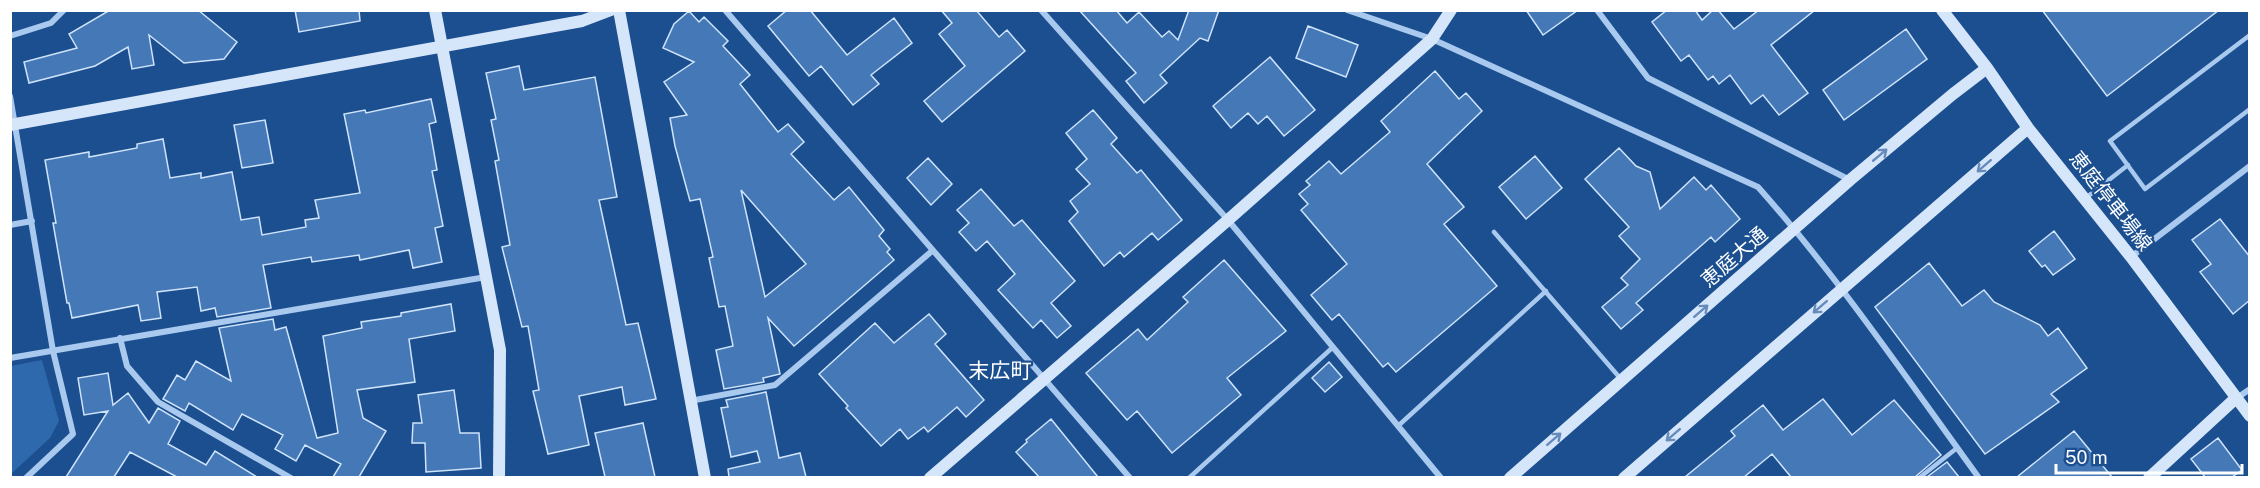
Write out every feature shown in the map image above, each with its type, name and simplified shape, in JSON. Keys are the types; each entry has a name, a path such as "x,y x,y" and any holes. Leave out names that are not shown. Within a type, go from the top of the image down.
{"street":[{"path":"10,36 51,23 64,10"},
{"path":"435,10 500,350 499,477"},
{"path":"13,125 582,21 611,10"},
{"path":"619,10 705,477"},
{"path":"725,10 1130,477"},
{"path":"1041,10 1228,220 1441,477"},
{"path":"1347,10 1432,39 1758,187 1796,229 1842,288 1979,477"},
{"path":"930,477 1228,220 1432,39 1451,10"},
{"path":"1597,10 1648,78 1850,180"},
{"name":"恵庭停車場線","path":"1942,10 1987,68 2028,128 2131,257 2250,416"},
{"name":"恵庭大通","path":"1510,477 1850,180 1987,68"},
{"path":"10,96 13,125 32,221 53,351 73,434 26,477"},
{"path":"1624,477 2028,128"},
{"path":"2131,257 2250,166"},
{"path":"10,225 32,221"},
{"path":"690,401 775,385 932,251"},
{"path":"10,358 486,277"},
{"path":"120,339 127,366 158,402 291,477"},
{"path":"2149,477 2236,398 2250,389"}],"lane":[{"path":"2250,35 2110,141 2145,189 2250,109"},
{"path":"2084,199 2128,165"},
{"path":"1494,232 1622,380"},
{"path":"1398,426 1546,291"},
{"path":"1189,477 1332,348"},
{"path":"1919,477 1957,448"}],"shaded area":[{"path":"42,360 59,421 50,438 11,474 11,366"}],"building":[{"path":"110,10 198,10 237,42 224,59 184,63 149,35 154,65 132,69 128,47 95,66 29,83 24,62 77,48 69,34"},
{"path":"295,10 359,10 360,21 299,32"},
{"path":"787,10 810,10 847,55 894,18 912,43 871,75 879,84 853,105 821,66 809,76 768,26"},
{"path":"941,10 976,10 999,37 1007,30 1025,51 942,122 924,101 965,66 939,34 952,23"},
{"path":"1079,10 1116,10 1127,23 1139,12 1162,37 1169,31 1178,40 1189,10 1219,10 1208,41 1200,38 1160,75 1167,83 1144,103 1126,81 1136,73"},
{"path":"1526,10 1578,10 1543,35"},
{"path":"1667,10 1695,10 1702,20 1713,10 1718,10 1734,29 1759,10 1815,10 1771,45 1808,93 1779,115 1763,95 1751,104 1730,75 1719,84 1713,76 1708,80 1689,55 1681,61 1652,22"},
{"path":"2042,10 2219,10 2107,96"},
{"path":"689,11 699,22 704,17 728,41 723,46 750,75 740,84 778,132 788,124 804,142 791,154 834,200 849,187 884,230 879,236 890,249 887,252 894,260 794,346 768,318 780,374 763,378 764,382 724,389 716,350 733,346 725,306 719,307 709,258 713,257 700,199 690,201 675,146 670,118 687,115 664,82 694,62 663,48 674,24","holes":["741,190 806,264 765,297"]},
{"path":"1308,26 1358,45 1346,77 1296,58"},
{"path":"1906,29 1927,59 1844,120 1823,90"},
{"path":"1270,57 1315,110 1284,136 1267,116 1258,124 1248,113 1231,128 1213,106"},
{"path":"519,66 524,90 595,77 617,197 599,200 626,325 638,323 656,399 625,405 622,387 579,396 589,445 548,454 533,391 539,390 528,326 522,327 502,247 510,245 495,161 499,160 491,120 496,119 486,73"},
{"path":"1435,71 1459,99 1466,93 1482,111 1427,164 1464,207 1444,224 1497,286 1396,372 1388,363 1383,367 1339,314 1332,320 1311,295 1347,264 1301,210 1308,204 1299,194 1310,185 1306,181 1329,161 1341,174 1390,132 1381,121"},
{"path":"431,99 436,122 429,124 437,170 432,171 443,226 435,228 442,262 413,268 409,250 360,260 359,255 312,262 311,257 263,265 271,308 217,317 215,308 201,311 197,287 157,292 161,318 141,321 138,305 72,318 69,303 67,303 53,223 56,223 45,160 89,152 89,157 137,148 137,144 163,139 170,178 201,173 201,178 232,172 241,220 259,217 262,235 306,227 305,220 319,218 315,200 360,193 344,114 365,110 366,113"},
{"path":"1093,110 1117,138 1111,144 1137,173 1141,170 1182,220 1158,240 1152,233 1124,257 1120,252 1104,266 1069,221 1078,212 1070,201 1090,184 1076,169 1087,159 1066,133"},
{"path":"265,120 273,163 242,168 234,125"},
{"path":"1619,148 1636,166 1650,172 1660,209 1694,177 1706,190 1711,185 1740,219 1715,242 1711,237 1636,303 1643,310 1621,329 1602,307 1628,285 1621,278 1640,259 1619,236 1629,227 1585,179"},
{"path":"1535,156 1562,188 1526,219 1499,187"},
{"path":"928,158 952,184 931,205 907,178"},
{"path":"981,189 1014,226 1022,220 1075,281 1051,303 1071,326 1057,338 1041,320 1033,328 998,290 1015,274 987,241 976,251 959,232 969,223 957,210"},
{"path":"2220,219 2250,257 2250,300 2233,314 2200,272 2211,264 2192,240"},
{"path":"2054,231 2075,259 2053,275 2045,265 2042,267 2029,251"},
{"path":"1224,260 1286,331 1227,378 1241,395 1172,453 1137,411 1127,420 1086,373 1138,329 1147,340 1188,302 1183,297"},
{"path":"1929,263 1962,306 1984,290 1994,302 2040,325 2048,336 2058,328 2087,368 2051,394 2059,402 1985,454 1875,307"},
{"path":"451,304 455,331 409,339 415,382 357,390 363,418 386,431 359,477 333,477 341,464 305,445 296,461 275,449 283,435 242,414 233,430 189,403 185,411 163,399 177,375 185,380 196,361 231,381 219,328 273,319 275,330 286,327 317,438 338,433 323,336 362,328 361,322 401,316 401,313"},
{"path":"929,314 946,334 935,344 984,400 966,417 957,407 928,432 924,427 908,439 900,429 881,446 819,374 875,323 894,343"},
{"path":"1329,362 1342,377 1325,392 1312,378"},
{"path":"108,373 113,405 128,393 149,423 158,408 180,421 168,444 206,465 215,451 257,477 177,477 130,452 114,477 66,477 108,411 84,415 78,378"},
{"path":"454,390 460,433 479,433 481,468 426,472 425,443 412,443 413,423 422,423 418,395"},
{"path":"766,392 779,458 800,453 806,477 729,477 728,469 760,462 757,451 731,457 721,408 728,407 726,400"},
{"path":"1823,399 1852,435 1894,400 1941,455 1915,477 1791,477 1772,454 1744,477 1685,477 1735,436 1731,431 1763,405 1783,430"},
{"path":"1051,419 1098,477 1039,477 1016,452 1027,442 1026,440"},
{"path":"643,423 655,477 605,477 595,433"},
{"path":"2074,431 2112,477 2017,477"},
{"path":"2218,438 2242,470 2232,477 2205,477 2191,459"},
{"path":"1947,462 1959,477 1927,477"}],"district":[{"name":"末広町","path":"1000,371"}]}
